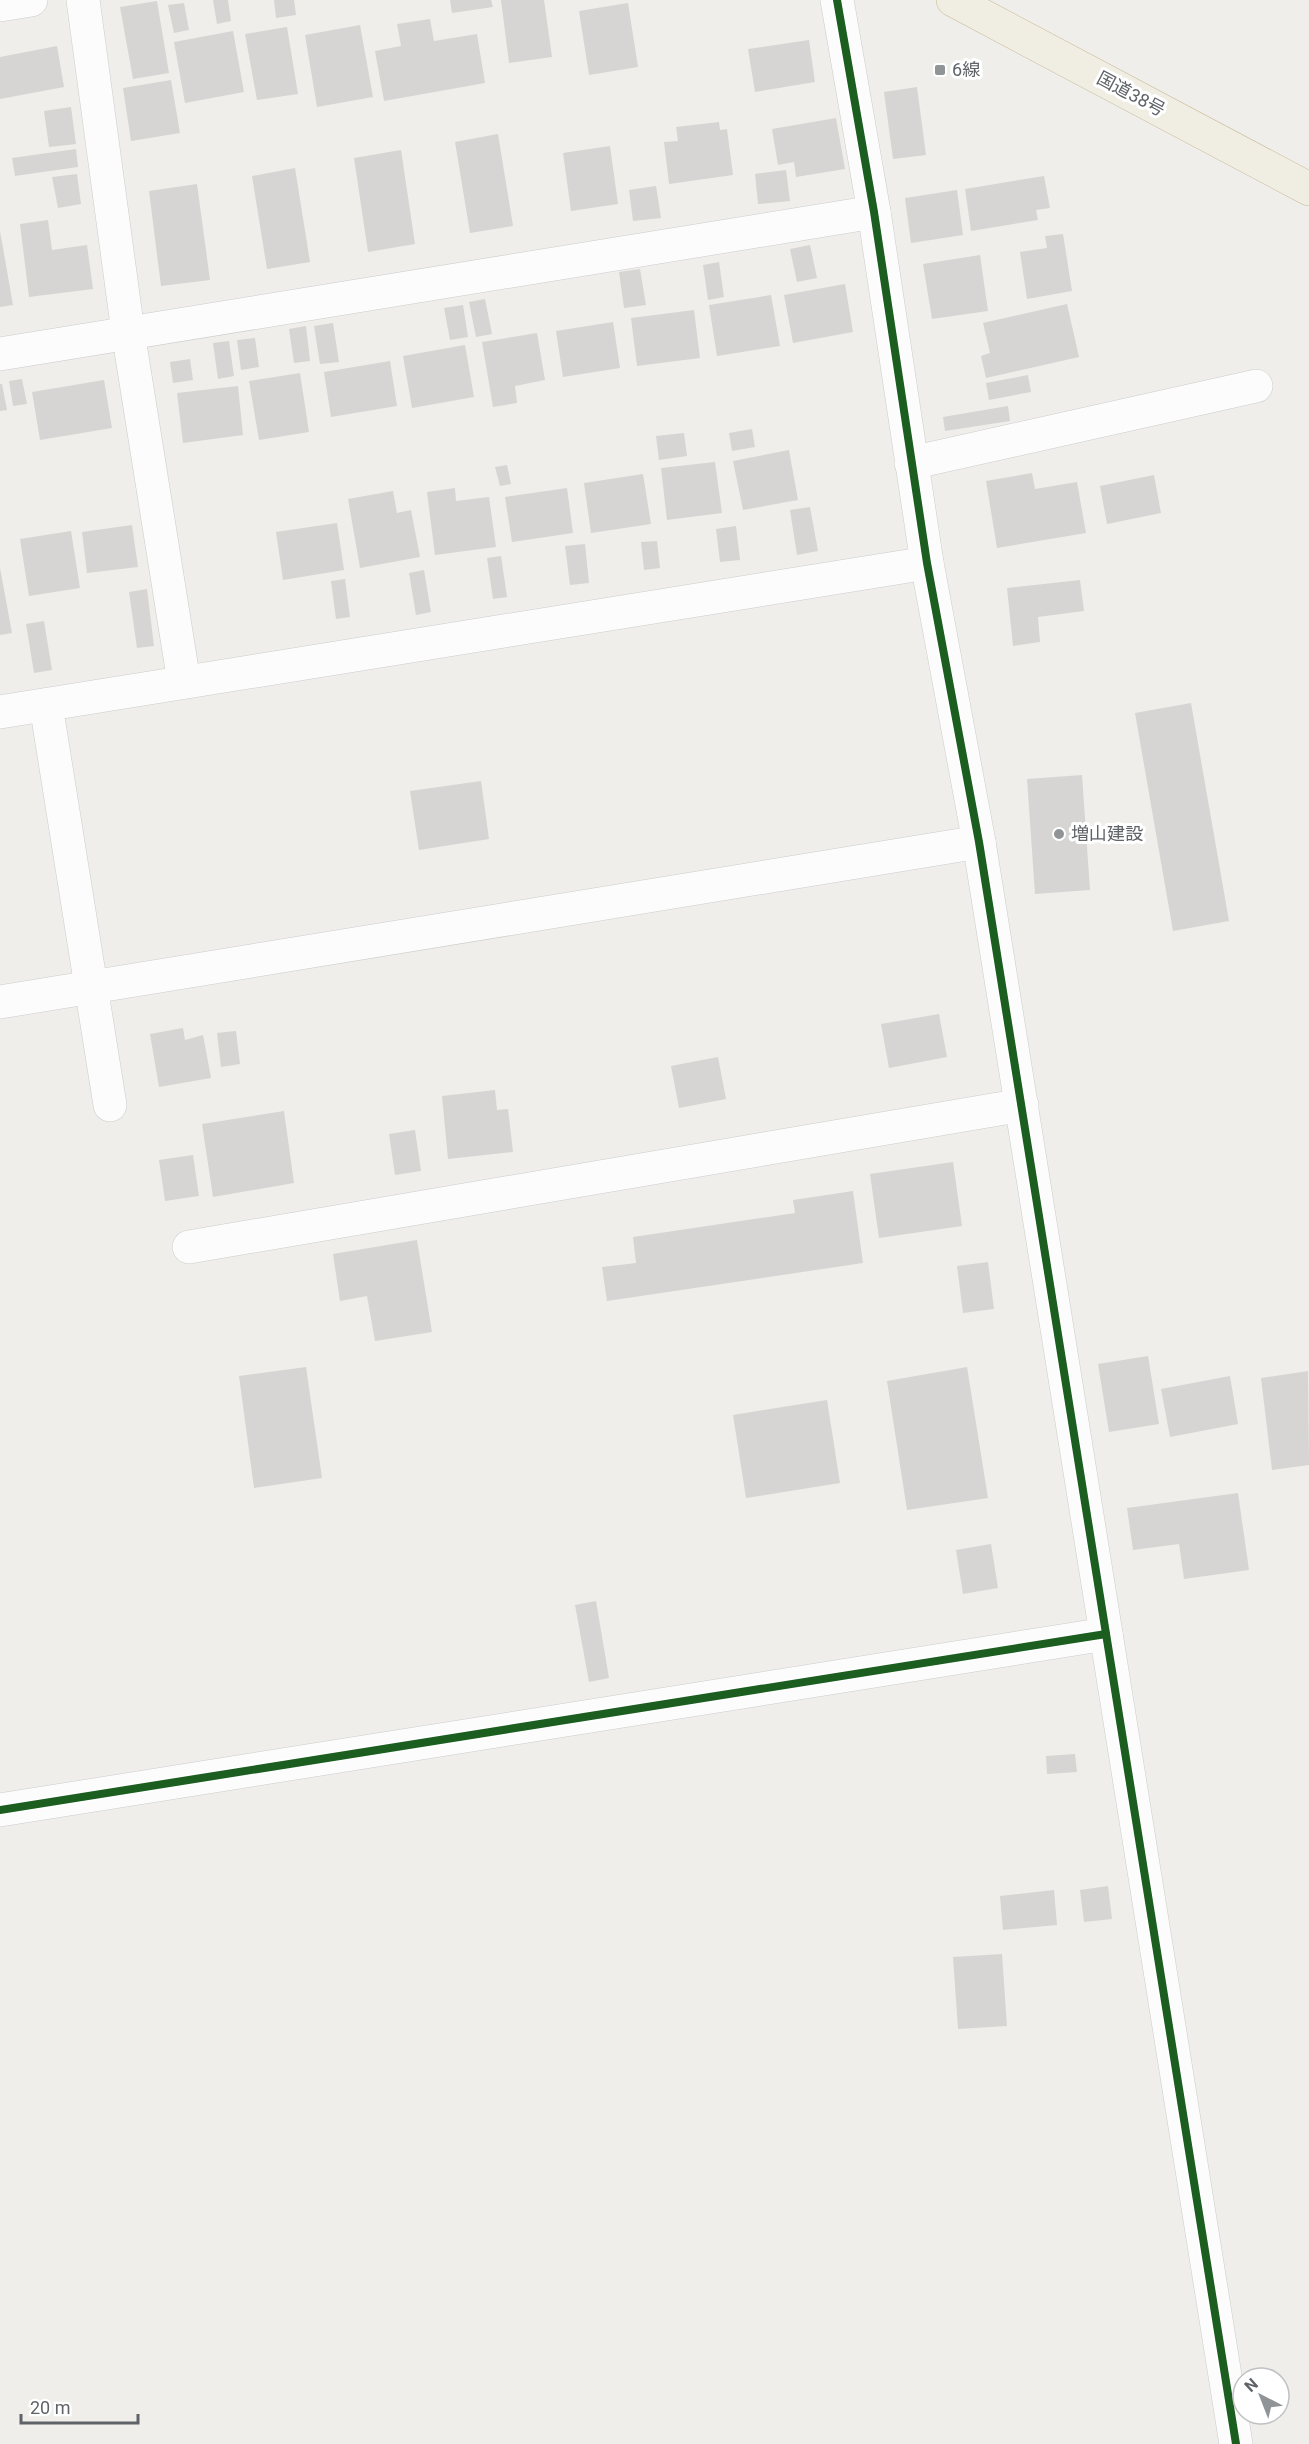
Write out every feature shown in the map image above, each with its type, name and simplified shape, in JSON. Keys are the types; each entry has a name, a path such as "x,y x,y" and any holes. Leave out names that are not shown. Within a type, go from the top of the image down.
{"highway":[{"name":"国道38号","path":"953,0 1309,189"}],"street":[{"path":"0,5 31,0"},
{"path":"83,0 128,332 184,682"},
{"path":"837,0 874,212 910,463 979,842 1022,1105 1236,2444"},
{"path":"0,354 874,212"},
{"path":"910,463 1256,387"},
{"path":"0,712 927,564"},
{"path":"46,705 110,1105"},
{"path":"0,1002 979,842"},
{"path":"189,1247 1022,1105"},
{"path":"0,1810 1106,1634"}],"building":[{"path":"213,0 228,0 231,21 217,24"},
{"path":"274,0 294,0 296,15 276,18"},
{"path":"450,0 491,0 493,7 452,13"},
{"path":"501,0 544,0 552,57 509,63"},
{"path":"157,1 169,73 133,79 120,7"},
{"path":"184,3 189,30 174,33 168,5"},
{"path":"628,3 638,67 589,75 579,11"},
{"path":"430,19 434,41 477,34 485,83 384,101 375,51 401,46 397,24"},
{"path":"360,25 373,97 317,107 305,35"},
{"path":"287,27 298,94 257,100 245,34"},
{"path":"233,31 244,92 185,103 174,42"},
{"path":"809,40 815,82 755,92 748,49"},
{"path":"57,46 64,87 0,99 0,57"},
{"path":"171,80 180,133 131,141 123,88"},
{"path":"917,87 926,155 893,159 884,92"},
{"path":"71,107 76,144 49,147 44,111"},
{"path":"836,118 845,169 796,177 794,162 778,165 772,129"},
{"path":"719,122 720,130 727,129 733,175 669,184 664,142 678,141 676,127"},
{"path":"498,134 513,226 470,233 455,142"},
{"path":"610,146 618,204 571,211 563,153"},
{"path":"76,149 78,167 15,176 12,158"},
{"path":"401,150 415,244 368,252 354,158"},
{"path":"295,168 310,262 267,269 252,176"},
{"path":"786,170 790,201 758,204 755,174"},
{"path":"77,174 81,204 58,208 52,177"},
{"path":"1044,176 1050,208 1036,210 1038,220 971,231 965,189"},
{"path":"197,184 210,280 161,286 149,191"},
{"path":"656,186 661,218 633,221 629,190"},
{"path":"957,190 963,235 911,243 905,198"},
{"path":"48,220 52,250 87,245 93,289 29,297 20,224"},
{"path":"0,231 13,305 0,307"},
{"path":"1063,234 1072,291 1027,299 1020,252 1047,248 1045,236"},
{"path":"810,245 817,278 797,282 790,249"},
{"path":"980,255 988,311 932,319 923,264"},
{"path":"719,262 724,297 708,300 703,265"},
{"path":"640,269 646,305 624,308 619,272"},
{"path":"845,284 853,332 793,343 784,295"},
{"path":"771,295 780,346 717,356 709,305"},
{"path":"485,299 492,334 476,337 469,302"},
{"path":"1067,304 1079,357 986,378 981,356 990,353 983,323"},
{"path":"463,305 468,337 450,340 444,308"},
{"path":"694,310 700,358 637,366 631,318"},
{"path":"613,322 620,368 563,377 556,331"},
{"path":"333,323 339,362 320,364 314,326"},
{"path":"306,326 310,361 294,363 289,329"},
{"path":"537,333 545,380 515,386 517,403 493,407 482,342"},
{"path":"255,338 259,367 241,370 237,340"},
{"path":"229,341 234,376 218,379 213,343"},
{"path":"465,345 474,397 412,408 403,356"},
{"path":"190,359 193,380 173,383 170,362"},
{"path":"390,361 397,406 331,417 324,372"},
{"path":"300,373 309,432 259,440 249,381"},
{"path":"1028,375 1031,392 989,400 986,383"},
{"path":"22,379 27,404 13,406 9,381"},
{"path":"104,380 112,428 40,440 32,392"},
{"path":"0,384 2,384 7,410 0,411"},
{"path":"238,386 243,435 183,443 177,393"},
{"path":"1008,406 1010,421 945,431 943,417"},
{"path":"752,429 755,447 732,451 729,433"},
{"path":"684,433 687,456 659,460 656,436"},
{"path":"789,450 798,500 743,510 733,461"},
{"path":"715,462 722,513 667,520 661,468"},
{"path":"507,465 511,484 500,486 495,467"},
{"path":"1032,473 1035,489 1077,482 1086,533 997,548 986,481"},
{"path":"643,474 651,524 591,533 584,483"},
{"path":"1154,475 1161,513 1107,524 1100,486"},
{"path":"455,488 456,501 489,497 496,547 435,555 427,492"},
{"path":"567,488 573,533 512,542 505,497"},
{"path":"393,491 397,513 411,510 420,557 360,568 348,499"},
{"path":"810,507 818,551 797,555 790,510"},
{"path":"337,523 344,570 283,580 276,532"},
{"path":"132,525 138,567 87,573 82,532"},
{"path":"736,526 740,560 720,562 716,529"},
{"path":"71,531 80,588 29,596 20,539"},
{"path":"657,541 660,568 644,570 641,542"},
{"path":"585,544 589,583 570,585 565,546"},
{"path":"501,556 507,597 493,599 487,558"},
{"path":"0,568 12,633 0,635"},
{"path":"424,570 431,612 416,615 409,573"},
{"path":"345,579 350,617 336,619 331,581"},
{"path":"1080,580 1084,611 1038,617 1040,642 1013,646 1007,588"},
{"path":"147,589 154,646 137,648 129,592"},
{"path":"44,621 52,670 34,673 26,624"},
{"path":"1191,703 1229,921 1173,931 1135,713"},
{"name":"増山建設","path":"1082,775 1090,890 1035,894 1027,779"},
{"path":"481,781 489,839 419,850 410,791"},
{"path":"939,1014 947,1057 889,1068 881,1024"},
{"path":"183,1028 185,1040 203,1035 211,1078 159,1087 150,1034"},
{"path":"236,1031 240,1064 221,1067 217,1033"},
{"path":"718,1057 726,1099 679,1108 671,1066"},
{"path":"495,1090 497,1110 508,1109 513,1152 448,1159 442,1096"},
{"path":"284,1111 294,1183 213,1197 202,1124"},
{"path":"415,1130 421,1171 395,1175 389,1134"},
{"path":"193,1155 199,1196 165,1201 159,1160"},
{"path":"953,1162 962,1226 879,1238 870,1174"},
{"path":"853,1191 863,1263 607,1301 602,1267 636,1263 633,1237 795,1213 793,1200"},
{"path":"417,1240 432,1332 375,1341 367,1296 340,1301 333,1254"},
{"path":"988,1262 994,1309 963,1313 957,1266"},
{"path":"1148,1356 1159,1424 1109,1432 1098,1364"},
{"path":"306,1367 322,1478 254,1488 239,1376"},
{"path":"967,1367 988,1498 907,1510 887,1381"},
{"path":"1308,1371 1309,1465 1272,1470 1261,1378"},
{"path":"1230,1376 1238,1424 1170,1437 1161,1389"},
{"path":"827,1400 840,1483 746,1498 733,1415"},
{"path":"1238,1493 1249,1570 1184,1579 1179,1544 1133,1550 1127,1508"},
{"path":"991,1544 998,1588 963,1594 956,1550"},
{"path":"596,1601 609,1678 589,1682 575,1605"},
{"path":"1075,1754 1077,1772 1047,1774 1046,1756"},
{"path":"1108,1886 1112,1919 1084,1922 1080,1890"},
{"path":"1054,1890 1057,1925 1003,1930 1000,1896"},
{"path":"1002,1954 1007,2026 958,2029 953,1957"}],"cycle path":[{"path":"837,0 874,212 927,563 979,842 1236,2444"},
{"path":"0,1810 1106,1634"}],"place":[{"name":"6線","path":"940,70"},
{"name":"増山建設","path":"1059,834"}]}
